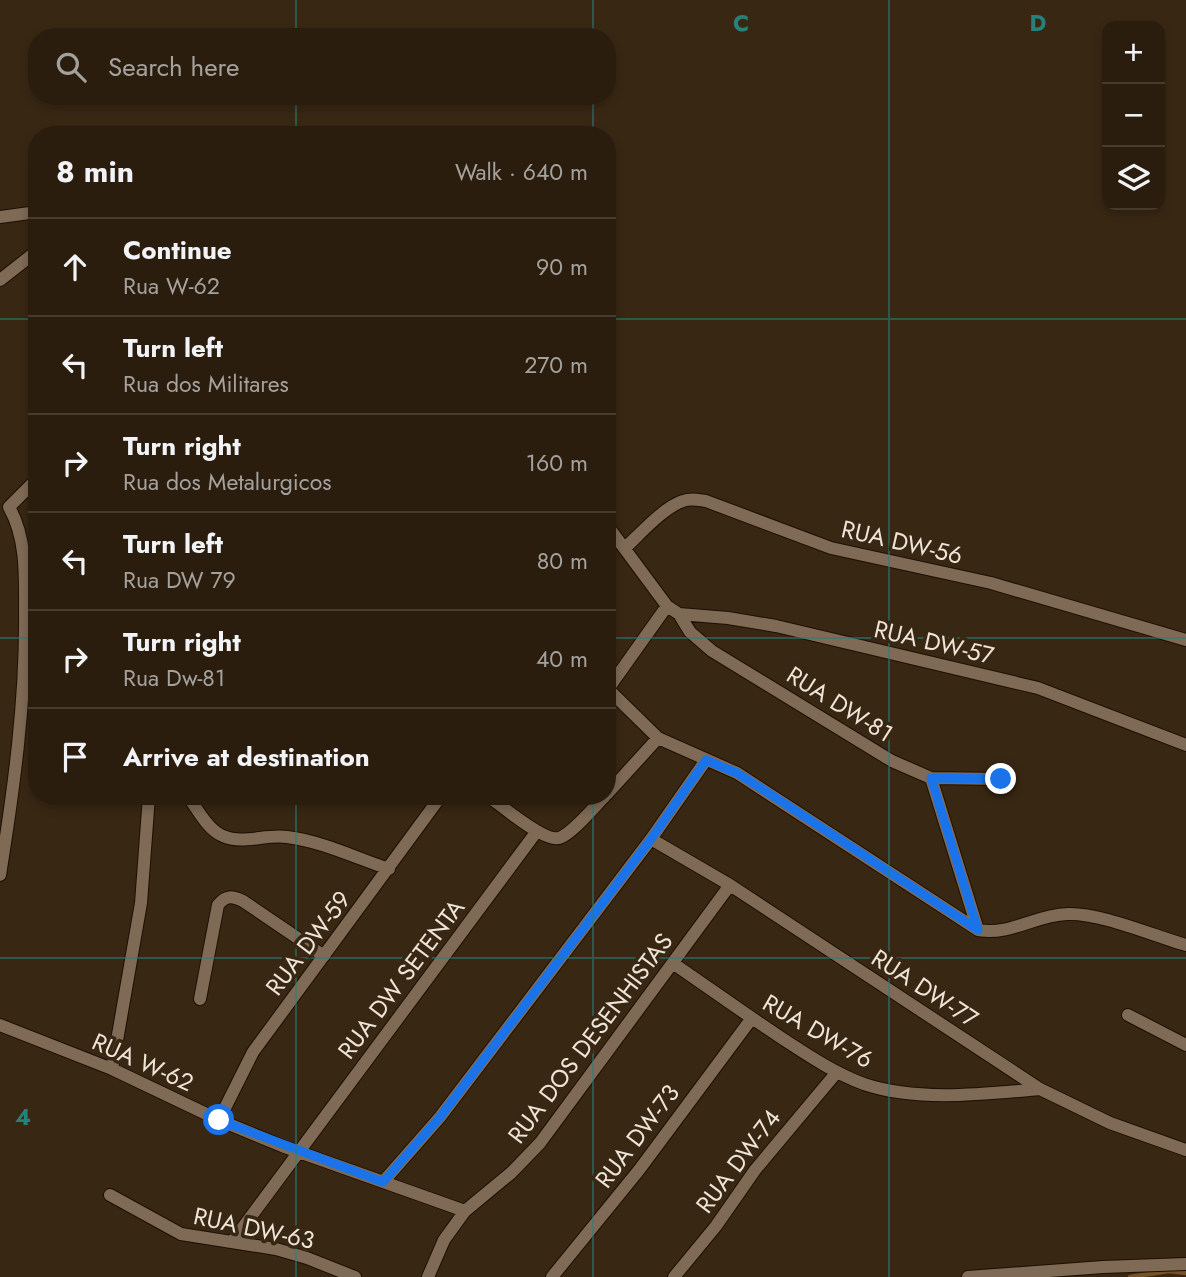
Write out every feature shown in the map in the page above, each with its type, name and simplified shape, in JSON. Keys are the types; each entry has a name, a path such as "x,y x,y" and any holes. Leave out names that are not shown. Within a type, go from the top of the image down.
{"street":[{"path":"0,217 28,213"},
{"path":"0,280 28,258"},
{"path":"0,875 26,664 22,540 17,521 5,504 28,486"},
{"name":"RUA DW-56","path":"625,548 672,506 693,499 706,501 831,548 991,583 1184,636"},
{"path":"616,536 667,606 616,678"},
{"path":"25,572 28,576"},
{"name":"RUA DW-57","path":"667,606 679,614 776,626 1038,688 1186,745"},
{"name":"RUA DW-81","path":"679,614 690,632 712,651 892,761 931,778 1001,779"},
{"path":"616,697 658,738 737,773 978,930 992,933 1065,914 1086,914 1186,945"},
{"path":"616,784 658,738"},
{"path":"383,1182 440,1117 651,839 706,760"},
{"path":"931,778 978,930"},
{"path":"112,1069 141,903 148,805"},
{"path":"195,805 220,835 237,841 285,836 307,840 389,869"},
{"name":"RUA DW-59","path":"219,1120 253,1052 435,805"},
{"path":"501,805 537,831 557,838 569,831 596,805"},
{"name":"RUA DW SETENTA","path":"232,1242 537,831"},
{"name":"RUA DW-77","path":"651,839 730,885 1040,1089 1110,1122 1186,1150"},
{"name":"RUA DOS DESENHISTAS","path":"428,1277 444,1240 465,1211 511,1173 540,1143 730,885"},
{"path":"200,999 218,905 224,898 232,896 243,901 324,956"},
{"name":"RUA DW-76","path":"674,964 836,1072 865,1084 902,1091 958,1095 1040,1089"},
{"path":"1128,1015 1186,1045"},
{"name":"RUA DW-73","path":"552,1277 639,1170 752,1018"},
{"name":"RUA W-62","path":"0,1025 112,1069 219,1120 465,1211"},
{"name":"RUA DW-74","path":"674,1277 716,1226 755,1170 836,1072"},
{"name":"RUA DW-63","path":"110,1195 181,1234 286,1252 355,1277"},
{"path":"968,1277 1186,1264"}],"waterway":[{"path":"1130,1277 1169,1271 1186,1273"}],"route":[{"path":"219,1120 383,1182 440,1117 651,839 706,760 737,773 978,930 931,778 1001,779"}]}
